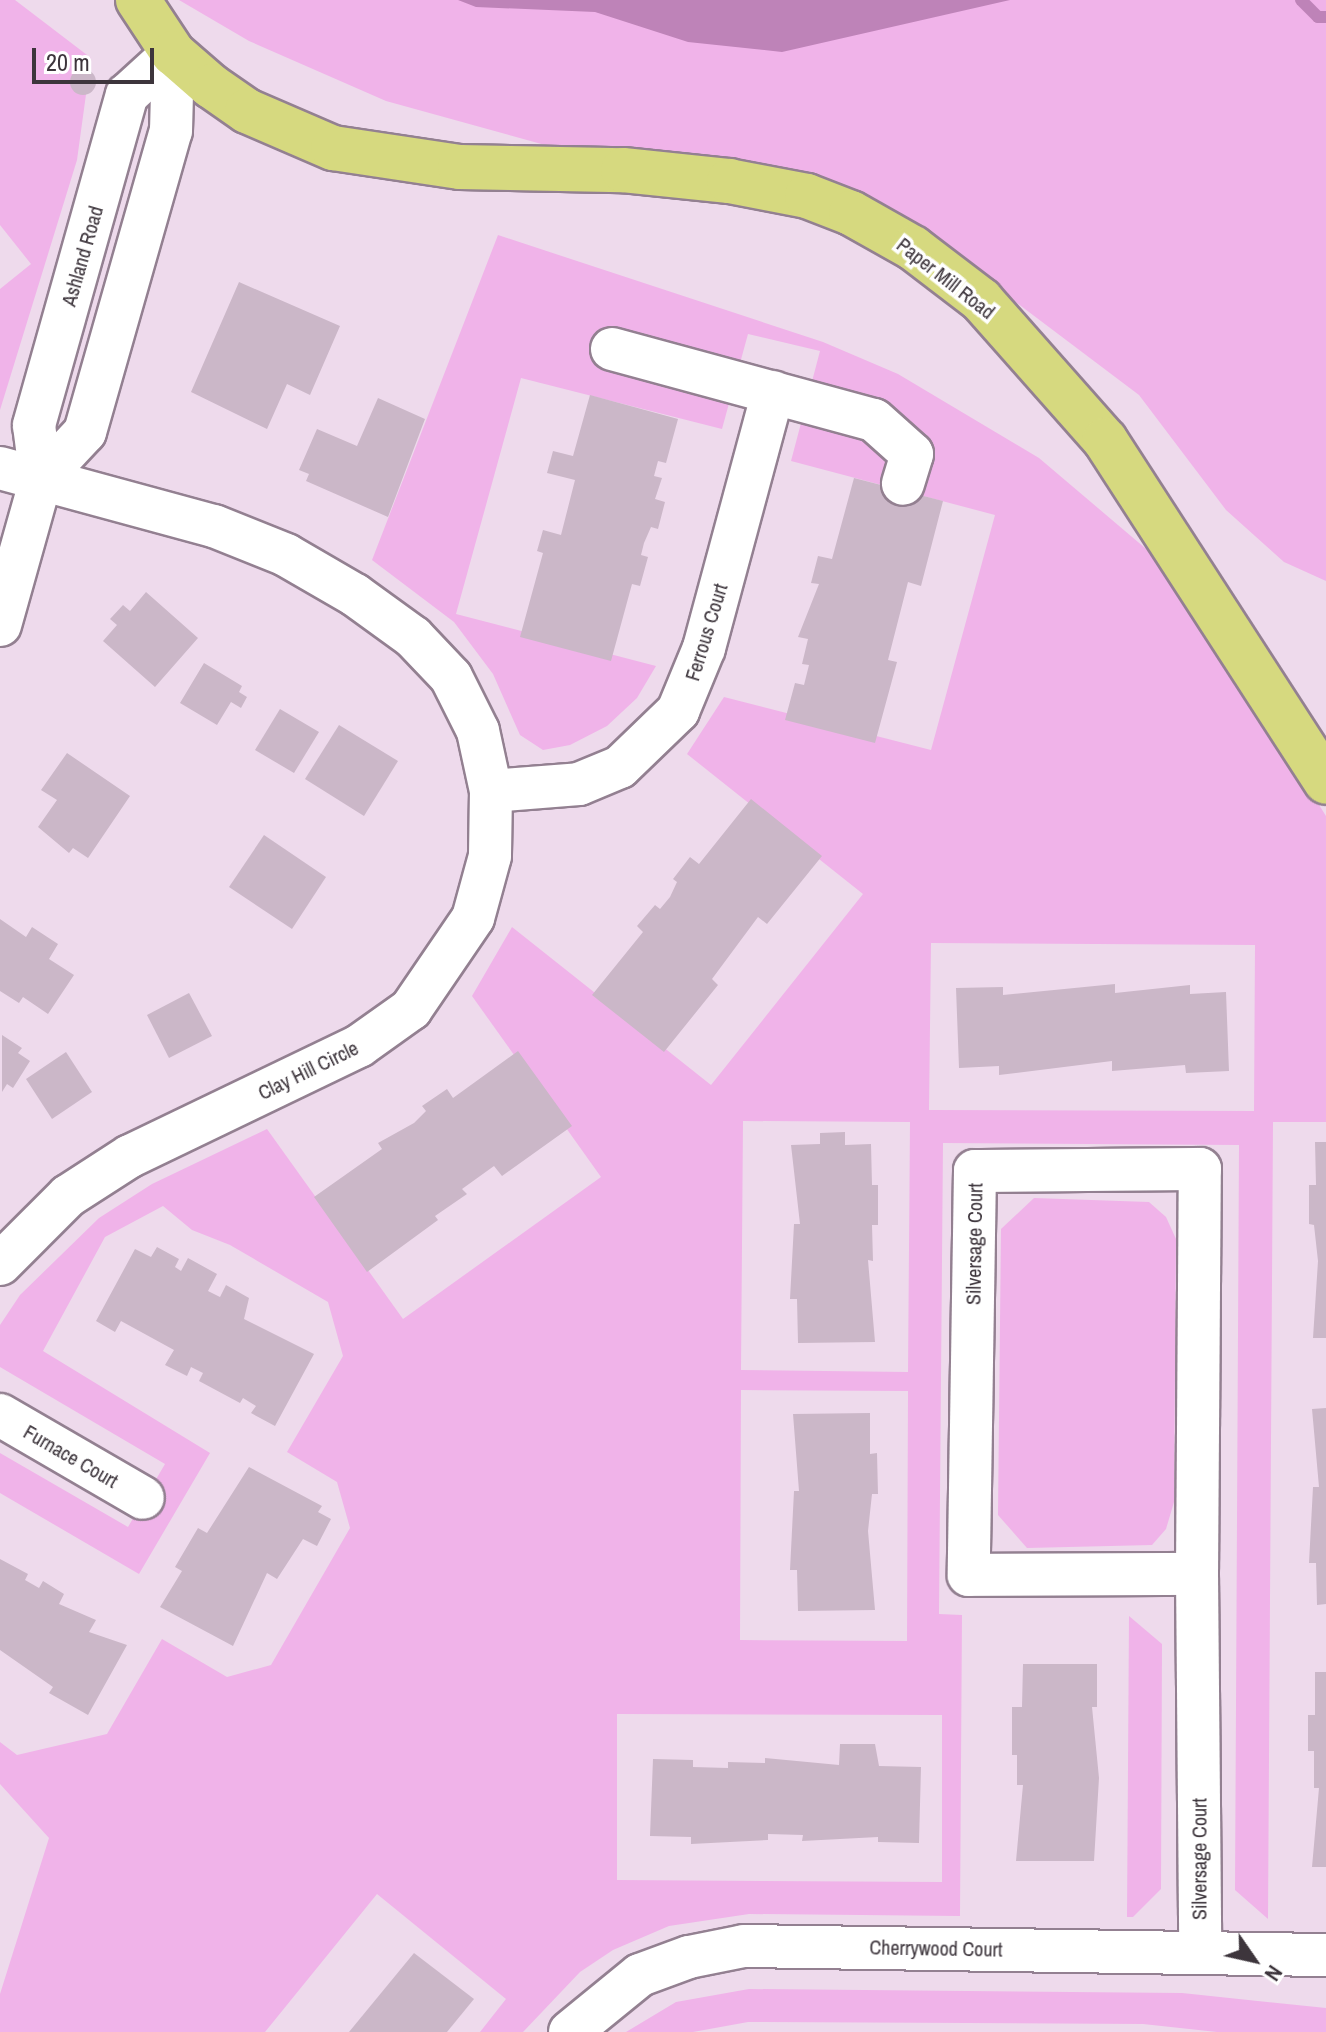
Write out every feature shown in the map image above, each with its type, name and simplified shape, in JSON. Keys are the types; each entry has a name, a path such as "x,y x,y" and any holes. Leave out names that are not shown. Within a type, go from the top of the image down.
{"main road":[{"path":"138,0 173,53"},
{"name":"Paper Mill Road","path":"173,53 247,111 333,148 460,167 623,170 729,181 807,196 851,213 913,248 981,300 1090,420 1202,583 1326,782"}],"street":[{"path":"0,625 41,479 85,432 171,131 173,53"},
{"path":"612,349 874,420 912,454 903,484"},
{"name":"Ferrous Court","path":"491,791 579,784 620,767 678,711 704,648 773,392"},
{"name":"Clay Hill Circle","path":"0,468 214,526 286,555 355,595 413,637 451,677 478,731 491,791 490,856 473,918 411,1009 359,1046 130,1156 68,1196 0,1264"},
{"name":"Silversage Court","path":"1197,1574 969,1575 975,1171 1200,1169 1197,1574 1200,1951"},
{"name":"Furnace Court","path":"0,1415 143,1498"},
{"name":"Cherrywood Court","path":"570,2032 640,1975 689,1957 744,1946 1326,1955"}],"shaded area":[{"path":"0,0 15,0 91,58 77,160 0,410 0,289 31,264 0,225"},
{"path":"179,0 1326,0 1326,581 1284,562 1226,510 1139,395 997,288 686,165 545,145 386,101 249,41"},
{"path":"458,0 1010,0 782,52 688,42 595,12 476,7"},
{"path":"498,235 823,342 898,374 1039,458 1158,559 1180,585 1326,816 1326,1122 1273,1122 1268,1919 1235,1890 1239,1145 943,1143 939,1614 962,1615 960,1916 749,1914 669,1926 613,1950 580,1972 523,2032 480,2032 506,1999 377,1894 265,2032 0,2032 0,1994 49,1838 0,1784 0,1742 17,1755 107,1734 162,1639 227,1677 271,1665 350,1528 337,1482 287,1452 343,1356 328,1302 230,1245 192,1230 163,1206 105,1237 43,1351 210,1453 139,1574 0,1493 0,1453 128,1527 165,1464 0,1367 0,1325 20,1295 99,1218 152,1184 267,1129 403,1319 601,1177 472,996 512,927 711,1085 863,894 687,754 724,697 931,750 995,515 791,461 820,351 748,334 722,429 521,378 456,614 656,666 637,698 607,726 570,745 543,750 520,735 493,674 454,622 372,560","holes":["931,943 1255,945 1254,1111 929,1110","743,1121 910,1122 908,1372 741,1370","741,1390 908,1391 907,1641 740,1640","617,1714 942,1715 942,1882 617,1880"]},
{"path":"1034,1198 1149,1202 1166,1217 1176,1239 1174,1502 1166,1529 1152,1545 1027,1548 998,1515 1001,1229"},
{"path":"1129,1616 1162,1644 1161,1889 1133,1917 1127,1917"},
{"path":"749,1989 1182,1993 1326,2008 1326,2032 1217,2032 1143,2024 748,2022 693,2032 626,2032 676,2002"}],"building":[{"path":"83,69 92,73 96,82 92,91 83,95 74,91 70,82 74,73"},
{"path":"239,282 340,326 310,395 287,384 267,429 191,392"},
{"path":"590,395 678,419 666,463 658,461 654,476 662,478 655,499 665,502 658,529 651,527 644,543 641,555 648,557 640,586 632,584 611,661 520,637 543,553 537,551 543,530 561,535 575,480 547,473 553,451 573,456"},
{"path":"378,398 425,419 388,517 306,481 309,474 299,470 317,429 357,446"},
{"path":"854,478 943,501 921,586 908,582 888,660 897,662 875,743 785,720 795,683 804,685 809,665 802,664 808,639 798,637 819,584 811,583 818,556 832,559"},
{"path":"146,592 198,638 155,687 103,641 117,625 110,619 123,605 130,611"},
{"path":"204,663 242,686 239,692 247,697 241,708 231,702 217,725 180,703"},
{"path":"280,709 319,732 294,773 255,750"},
{"path":"339,725 398,761 364,816 305,779"},
{"path":"67,753 130,796 88,858 73,848 69,853 38,827 57,800 41,790"},
{"path":"751,799 822,856 767,924 758,917 712,979 718,985 664,1052 592,995 643,932 637,926 655,905 660,909 670,897 677,882 673,879 690,857 699,864"},
{"path":"264,835 326,877 292,929 229,887"},
{"path":"0,919 26,937 32,927 58,944 49,959 74,975 48,1014 23,997 19,1003 0,991"},
{"path":"1115,984 1115,993 1190,985 1190,994 1226,992 1229,1071 1186,1073 1185,1065 1112,1071 1112,1061 999,1075 999,1066 959,1068 956,988 1003,987 1003,995"},
{"path":"189,993 212,1036 169,1058 147,1015"},
{"path":"2,1035 22,1048 18,1053 30,1061 13,1088 7,1084 2,1092"},
{"path":"518,1051 572,1126 502,1176 494,1166 462,1189 467,1194 435,1216 438,1220 367,1272 314,1197 382,1149 378,1143 414,1123 426,1111 422,1106 447,1089 453,1098"},
{"path":"66,1052 92,1092 52,1119 26,1079"},
{"path":"845,1132 845,1145 871,1144 872,1185 878,1185 878,1225 872,1225 873,1261 868,1260 875,1342 798,1343 797,1299 790,1299 794,1224 800,1224 791,1145 820,1144 820,1133"},
{"path":"1315,1142 1326,1142 1326,1338 1313,1338 1318,1261 1314,1225 1309,1224 1309,1185 1316,1185"},
{"path":"157,1247 179,1259 175,1267 181,1271 188,1258 217,1274 208,1291 220,1297 226,1285 249,1298 244,1319 314,1354 275,1426 251,1413 256,1406 243,1398 240,1403 199,1381 203,1373 191,1367 187,1376 165,1365 174,1350 121,1321 115,1332 96,1321 135,1249 151,1257"},
{"path":"1326,1408 1326,1604 1317,1605 1316,1563 1309,1563 1313,1487 1319,1487 1312,1409"},
{"path":"870,1413 870,1454 877,1453 878,1494 872,1494 868,1531 875,1610 798,1611 797,1570 790,1570 794,1491 799,1491 793,1414"},
{"path":"249,1467 322,1506 318,1512 331,1519 317,1546 303,1539 277,1579 267,1573 233,1646 160,1607 182,1571 175,1567 198,1528 207,1533"},
{"path":"0,1559 28,1574 25,1580 39,1588 43,1581 64,1594 59,1604 96,1620 89,1632 127,1645 88,1715 49,1693 53,1687 0,1650"},
{"path":"1023,1664 1097,1664 1097,1707 1092,1707 1099,1778 1094,1861 1016,1861 1023,1785 1017,1785 1017,1755 1012,1755 1012,1707 1022,1707"},
{"path":"1315,1672 1326,1672 1326,1867 1312,1867 1319,1788 1314,1788 1314,1751 1308,1751 1308,1715 1315,1715"},
{"path":"840,1744 875,1744 879,1766 921,1767 919,1843 878,1842 878,1837 802,1841 803,1835 768,1834 768,1840 691,1844 691,1837 650,1836 653,1759 693,1760 693,1767 728,1768 728,1762 765,1763 765,1758 839,1765"},
{"path":"414,1953 474,1999 447,2032 349,2032"}],"waterway":[{"path":"1301,0 1318,17 1326,17"}]}
